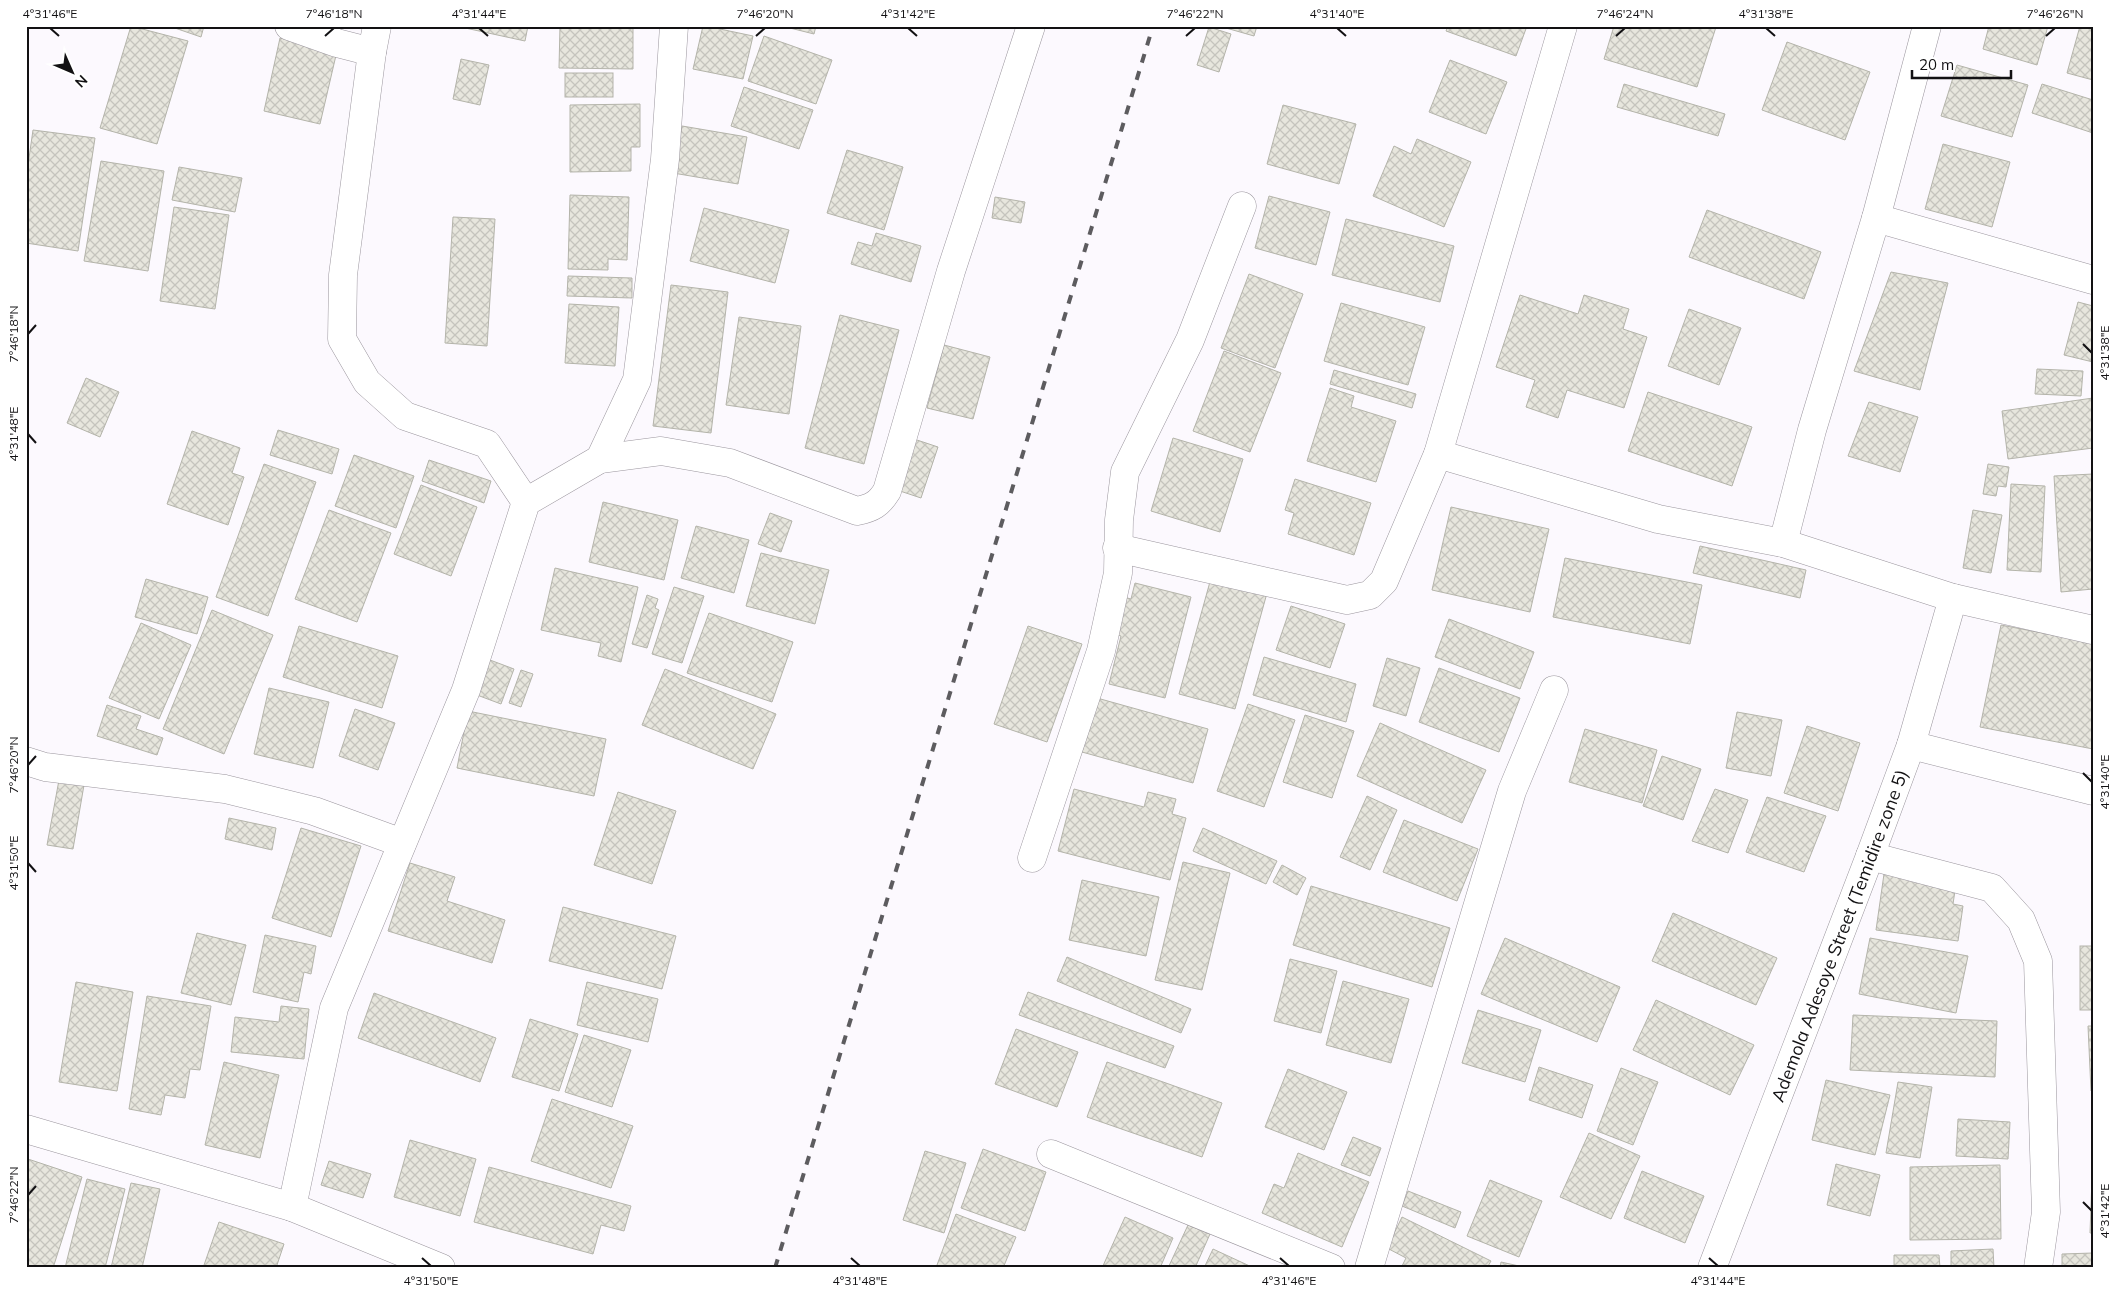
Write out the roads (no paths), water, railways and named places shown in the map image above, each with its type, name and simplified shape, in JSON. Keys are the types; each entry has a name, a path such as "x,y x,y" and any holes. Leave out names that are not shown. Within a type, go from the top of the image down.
{"street":[{"path":"290,26 336,43 374,39 343,275 342,339 367,382 405,416 487,444 526,502"},
{"path":"600,459 637,380 665,159 674,26"},
{"path":"292,1206 334,1008 466,690 526,502 600,459 661,451 730,463 857,511 870,508 880,502 887,491 951,271 1031,26"},
{"path":"1117,548 1347,600 1370,595 1384,581 1438,454 1563,26"},
{"path":"1783,543 1812,430 1876,218 1927,26"},
{"path":"1032,858 1101,651 1118,573 1117,548 1125,472 1190,340 1242,206"},
{"path":"1876,218 2093,280"},
{"path":"1438,454 1658,519 1783,543 1953,598 2093,630"},
{"name":"Ademola Adesoye Street (Temidire zone 5)","path":"1712,1268 1911,745 1953,598"},
{"path":"1369,1268 1512,791 1554,690"},
{"path":"1911,745 2093,791"},
{"path":"26,761 55,768 225,789 314,811 402,843"},
{"path":"1870,856 1992,888 2021,920 2038,961 2046,1212 2038,1268"},
{"path":"26,1129 292,1206 441,1268"},
{"path":"1051,1154 1331,1268"}],"railway":[{"path":"775,1268 1153,26"}]}
